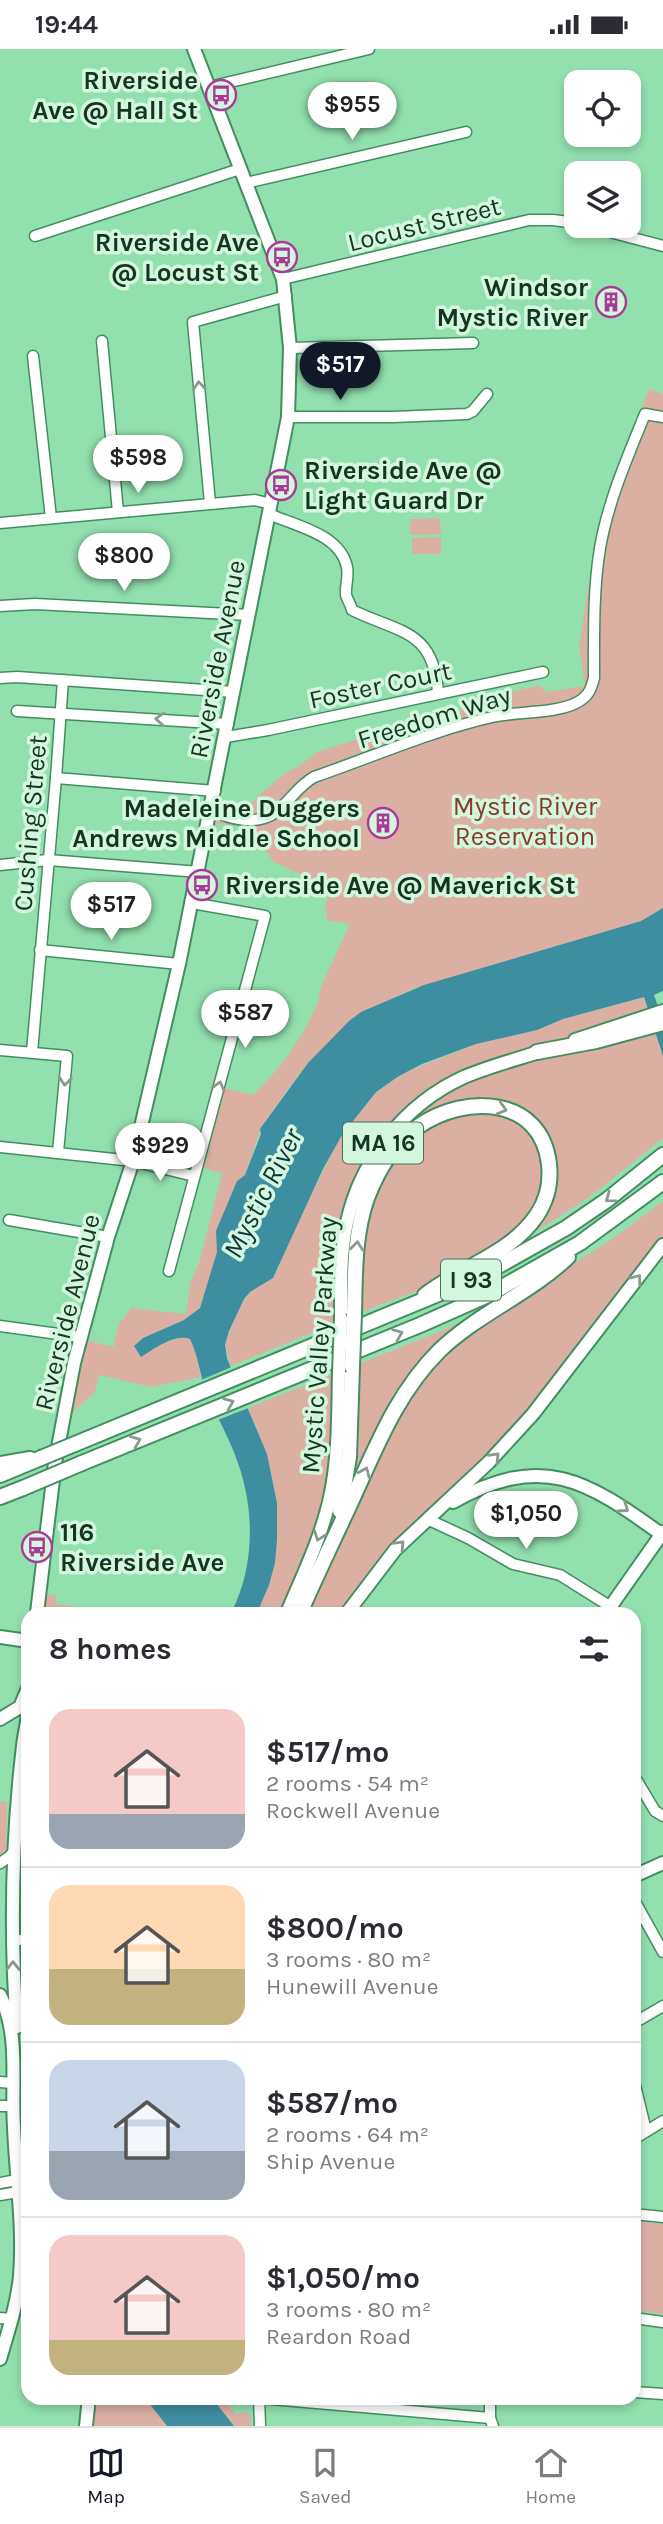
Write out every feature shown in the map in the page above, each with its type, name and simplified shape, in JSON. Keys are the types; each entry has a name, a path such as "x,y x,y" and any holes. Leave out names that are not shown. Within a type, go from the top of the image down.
{"highway":[{"path":"537,1052 596,1041 663,1023"},
{"path":"325,1556 336,1526 346,1484 347,1316 361,1217 373,1184 390,1154 421,1124 461,1107 485,1105 519,1115 541,1138 548,1157 548,1189 539,1211 517,1238 439,1284 410,1307"},
{"name":"I 93","path":"0,1475 477,1278 544,1242 607,1200 663,1155"},
{"name":"I 93","path":"0,1497 479,1299 536,1270 589,1237 663,1182"},
{"path":"304,1607 388,1420 412,1381 440,1350 551,1273 589,1237"},
{"path":"0,1464 33,1460"}],"main road":[{"name":"Riverside Avenue","path":"38,1607 55,1463 80,1337 108,1237 134,1161 179,964 288,417 290,348 283,279 194,49"},
{"name":"Mystic Valley Parkway","path":"347,1316 343,1248 347,1223 360,1182 382,1145 410,1114 440,1091 475,1073 663,1011"},
{"path":"351,1607 386,1560 426,1519 489,1462 524,1424 663,1245"},
{"name":"Mystic Valley Parkway","path":"290,1607 315,1547 330,1497 346,1370"},
{"path":"426,1519 448,1504 486,1485 517,1476 544,1476 568,1480 593,1489 662,1533 610,1607"},
{"path":"0,1637 21,1640"},
{"path":"1,1719 21,1705"},
{"path":"1,1719 12,1720 21,1729"},
{"path":"13,2055 13,1940 21,1788"},
{"path":"641,1873 663,1863"},
{"path":"0,2359 6,2319 21,2261 17,2186 6,2106 6,2083 16,2039 13,2006"},
{"path":"16,2039 21,2033"},
{"path":"86,2426 88,2405"}],"street":[{"path":"208,87 369,49"},
{"path":"246,183 466,132"},
{"path":"35,236 240,169"},
{"name":"Locust Street","path":"283,279 529,220 564,221"},
{"path":"633,238 663,246"},
{"path":"210,503 193,322 286,296"},
{"path":"102,341 118,512"},
{"path":"290,348 473,343"},
{"path":"33,356 51,518"},
{"path":"288,417 467,414 488,394"},
{"name":"Freedom Way","path":"211,809 236,819 254,820 266,817 277,811 300,786 314,777 464,725 507,714 569,706 586,697 592,689 597,571 610,507 645,414 663,417"},
{"path":"0,523 255,499 338,546 349,577 346,594 352,610 413,636 424,646 433,661 438,693"},
{"path":"0,606 27,603 249,615"},
{"name":"Foster Court","path":"17,711 227,731 268,730 543,672"},
{"path":"0,678 234,692"},
{"name":"Cushing Street","path":"32,1052 57,778 63,680"},
{"path":"57,778 215,791"},
{"path":"0,865 48,860 199,872"},
{"path":"169,1271 265,916 192,903"},
{"path":"40,950 179,964"},
{"path":"0,1050 67,1056 58,1152"},
{"path":"0,1147 134,1161 194,1175"},
{"path":"9,1220 108,1237"},
{"path":"0,1326 80,1337"},
{"path":"426,1519 468,1538 513,1564 560,1575 604,1607"},
{"path":"641,1788 655,1811 663,1816"},
{"path":"0,1863 11,1856 16,1847"},
{"path":"641,1913 663,1952"},
{"path":"13,1940 21,1940"},
{"path":"641,2019 663,2006"},
{"path":"641,2110 646,2131"},
{"path":"641,2134 663,2122"},
{"path":"0,2183 17,2186"},
{"path":"0,2195 17,2186"},
{"path":"641,2214 662,2215"},
{"path":"641,2319 663,2322"},
{"path":"641,2392 663,2394"},
{"path":"259,2405 260,2426"},
{"path":"327,2405 492,2422"}],"green space":[{"name":"Mystic River Reservation","path":"649,389 663,394 663,908 641,921 415,988 355,1016 299,1074 262,1126 245,1175 237,1181 221,1221 217,1252 200,1308 184,1320 143,1338 141,1357 168,1342 188,1339 192,1343 201,1377 151,1387 99,1375 95,1392 68,1416 86,1340 113,1347 120,1320 123,1320 131,1308 186,1314 190,1284 199,1263 222,1174 204,1168 224,1088 253,1095 283,1062 314,1011 320,997 318,993 350,924 327,920 325,905 332,889 274,862 247,827 214,825 219,801 223,807 240,812 285,773 298,767 317,752 367,736 387,738 431,730 475,700 540,685 546,692 585,686 579,646 598,527"},
{"path":"440,518 441,534 410,535 410,519"},
{"path":"441,537 441,554 412,554 412,538"},
{"path":"644,997 663,1056 663,1138 591,1196 466,1273 231,1366 225,1345 237,1311 250,1292 277,1271 288,1242 334,1149 376,1092 406,1072 476,1044 537,1030 563,1019"},
{"path":"663,1201 663,1237 540,1399 486,1459 388,1550 345,1607 260,1607 275,1563 277,1503 267,1454 248,1408 439,1332 539,1285 611,1240"},
{"path":"46,1594 57,1596 56,1604 73,1607 45,1607"},
{"path":"0,1802 7,1802 6,1850 0,1857"},
{"path":"641,2222 663,2224 663,2314 641,2311"},
{"path":"94,2405 150,2405 167,2426 93,2426"},
{"path":"218,2405 229,2405 235,2413 250,2413 251,2426 234,2426"}],"water":[{"name":"Mystic River","path":"663,908 663,991 654,995 663,1020 663,1056 644,997 563,1019 537,1030 476,1044 422,1064 399,1076 376,1092 342,1135 323,1169 273,1278 250,1292 244,1299 225,1345 227,1358 267,1454 277,1503 277,1540 275,1563 260,1607 234,1607 245,1575 250,1535 246,1494 235,1455 206,1391 190,1339 171,1340 141,1357 134,1346 143,1338 184,1320 200,1308 217,1252 216,1231 237,1181 245,1175 261,1134 260,1129 308,1063 361,1012 424,985 641,921"},
{"path":"150,2405 218,2405 234,2426 167,2426"}],"pier":[{"path":"234,1366 251,1407 215,1421 199,1381"}],"place":[{"name":"Riverside Ave @ Hall St","path":"221,95"},
{"name":"Riverside Ave @ Locust St","path":"282,257"},
{"name":"Windsor Mystic River","path":"611,302"},
{"name":"Riverside Ave @ Light Guard Dr","path":"281,485"},
{"name":"Madeleine Duggers Andrews Middle School","path":"383,823"},
{"name":"Riverside Ave @ Maverick St","path":"202,885"},
{"name":"116 Riverside Ave","path":"37,1547"}]}
